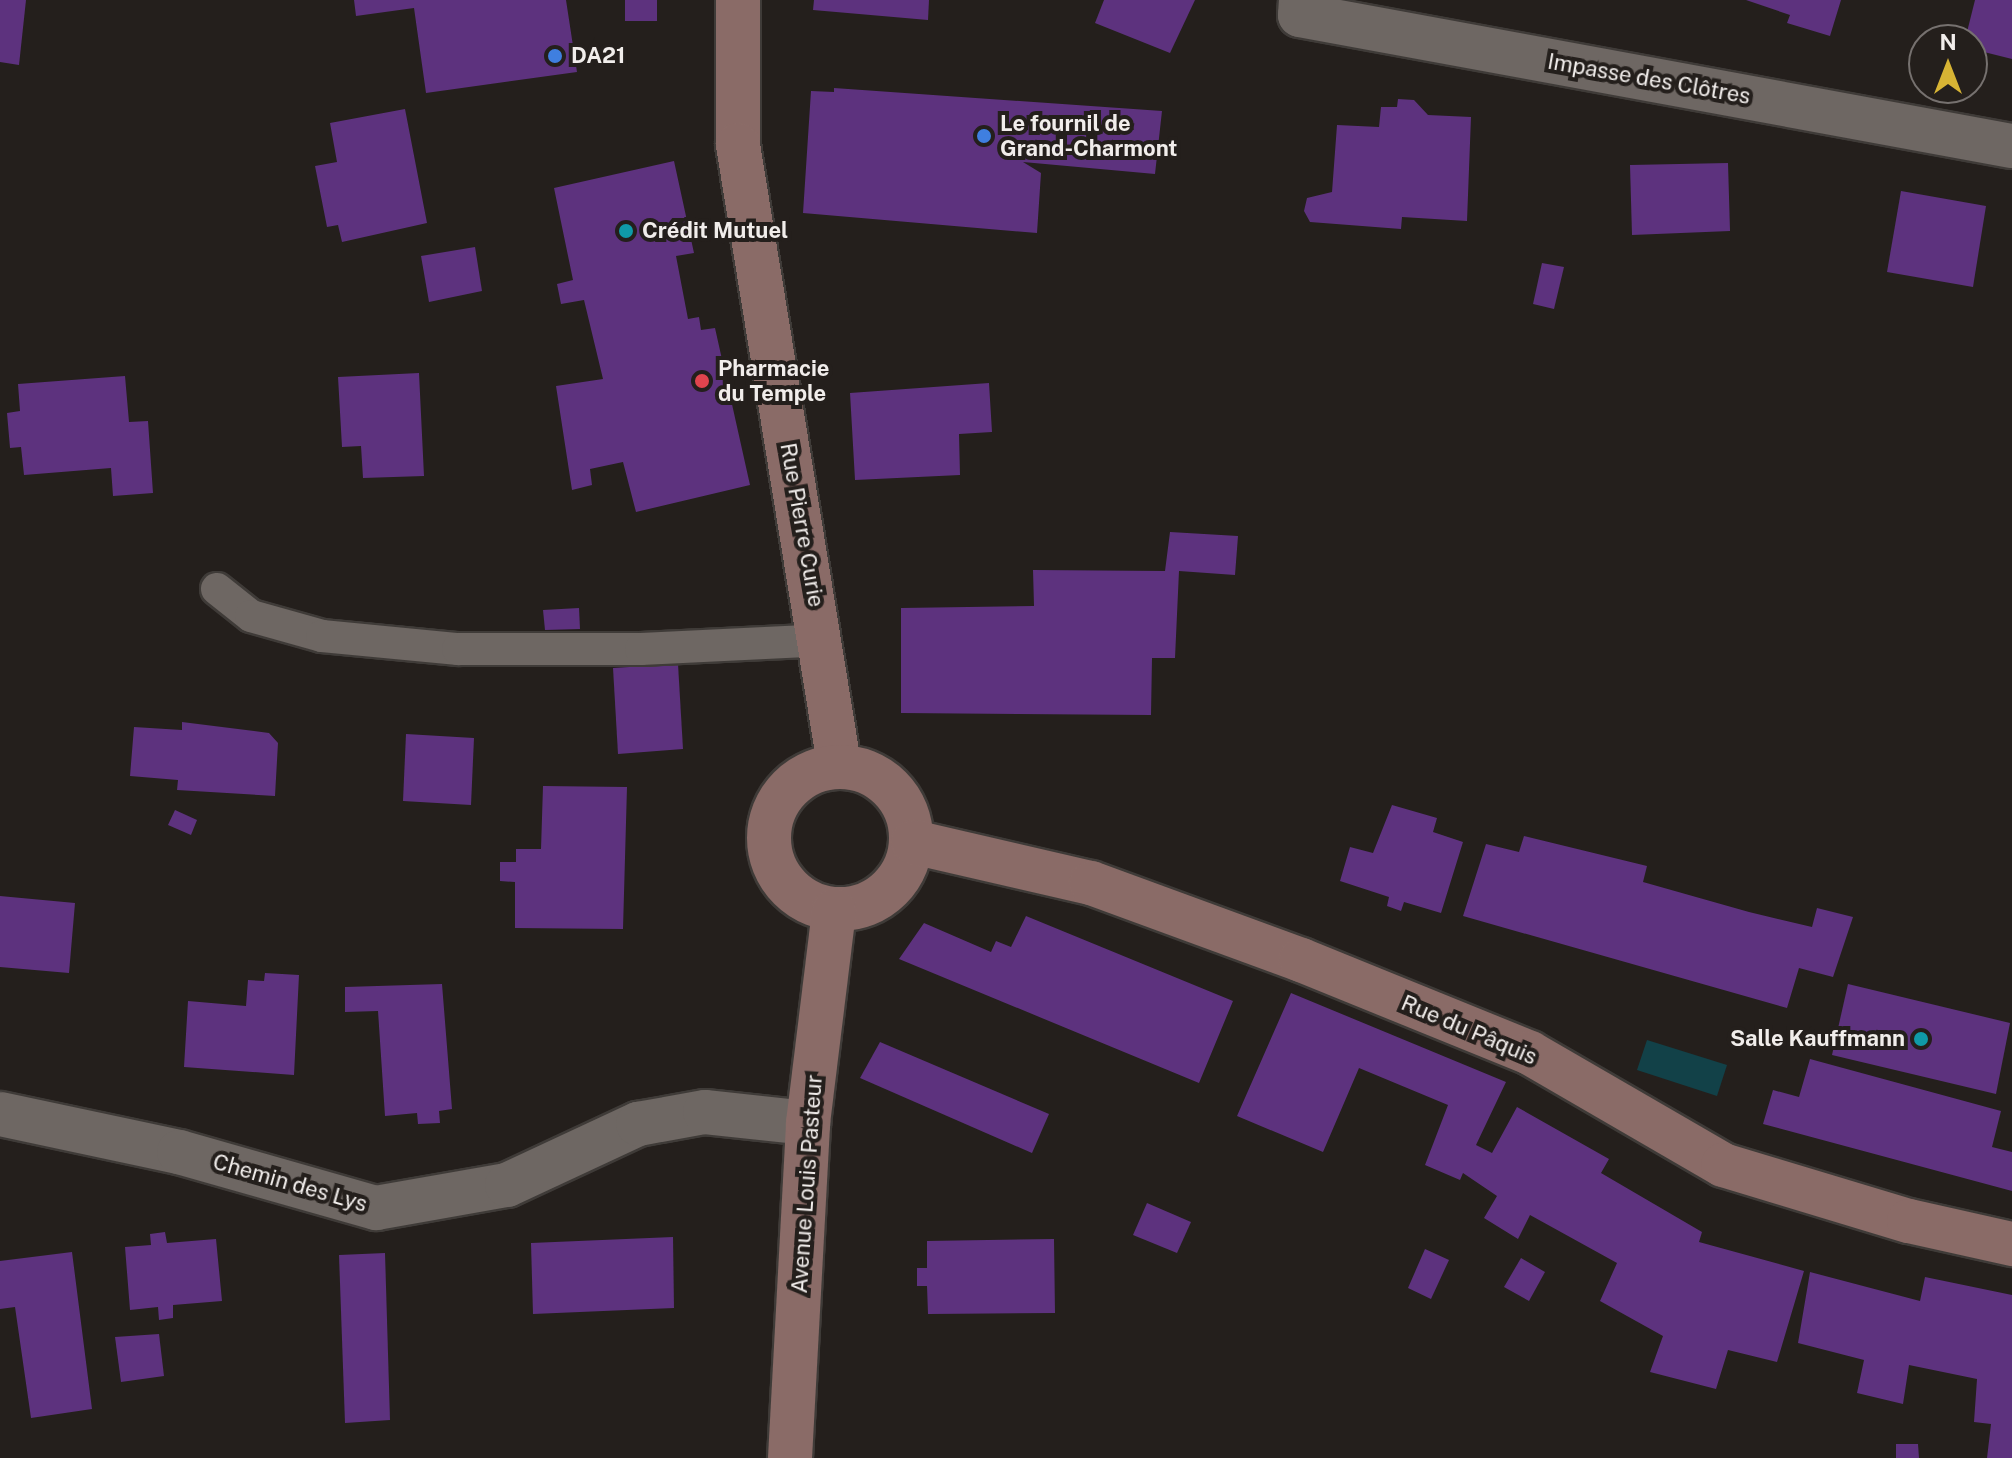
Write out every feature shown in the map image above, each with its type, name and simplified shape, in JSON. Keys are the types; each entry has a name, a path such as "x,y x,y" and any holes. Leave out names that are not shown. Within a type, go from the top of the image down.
{"street":[{"name":"Rue Pierre Curie","path":"738,0 738,145 822,640 839,764"},
{"name":"Impasse des Clôtres","path":"1301,0 1300,15 2012,146"},
{"path":"839,764 877,775 904,804 913,842 901,878 872,903 834,911 793,894 769,857 770,813 797,779 839,764"},
{"name":"Rue du Pâquis","path":"913,842 1091,883 1301,960 1530,1053 1723,1165 1909,1221 2012,1244"},
{"name":"Avenue Louis Pasteur","path":"790,1458 808,1123 834,911"},
{"name":"Chemin des Lys","path":"0,1114 179,1152 376,1208 507,1185 638,1124 705,1112 808,1123"}],"lane":[{"path":"217,589 251,616 322,636 458,649 641,649 822,640"}],"water":[{"path":"1647,1040 1727,1065 1717,1096 1637,1070"}],"building":[{"path":"0,0 26,0 19,65 0,62"},
{"path":"354,0 566,0 577,72 426,93 414,8 356,16"},
{"path":"625,0 657,0 657,21 625,21"},
{"path":"814,0 929,0 928,20 813,10"},
{"path":"1104,0 1195,0 1170,53 1095,23"},
{"path":"1746,0 1841,0 1830,36 1787,23 1790,15"},
{"path":"1975,0 2012,0 2012,59 1988,53 1988,24 1969,24"},
{"name":"Le fournil de Grand-Charmont","path":"834,88 1162,111 1155,174 1023,162 1041,173 1037,233 803,213 811,91 834,92"},
{"path":"1398,99 1414,100 1428,115 1471,117 1467,221 1402,217 1401,229 1310,222 1304,211 1307,198 1332,192 1337,125 1379,127 1381,107 1397,107"},
{"path":"405,109 427,223 342,242 338,225 327,227 315,166 337,162 330,123"},
{"path":"674,161 694,253 676,256 688,319 699,317 701,330 715,328 750,485 636,512 623,462 590,469 592,485 572,490 556,386 603,379 584,300 561,304 557,284 573,280 554,188"},
{"path":"1728,163 1730,231 1632,235 1630,165"},
{"path":"1901,191 1986,206 1973,287 1887,272"},
{"path":"475,247 482,291 429,302 421,256"},
{"path":"1542,263 1564,267 1554,309 1533,304"},
{"path":"419,373 424,476 363,478 361,446 342,447 338,377"},
{"path":"125,376 129,422 148,421 153,493 113,496 111,468 24,475 21,447 10,448 7,413 20,411 18,384"},
{"path":"989,383 992,432 959,434 960,475 855,480 850,393"},
{"path":"1170,532 1238,536 1235,575 1179,571 1175,658 1152,658 1151,715 901,713 901,608 1034,606 1033,570 1165,571"},
{"path":"579,608 580,629 545,630 543,610"},
{"path":"678,664 683,749 618,754 613,668"},
{"path":"182,722 269,733 278,743 275,796 177,790 178,780 130,776 134,727 182,730"},
{"path":"406,734 474,738 471,805 403,801"},
{"path":"543,786 627,787 623,929 515,928 515,882 500,881 500,862 516,862 516,849 541,849"},
{"path":"1392,805 1437,818 1433,832 1463,842 1441,913 1404,902 1401,911 1387,906 1389,897 1340,881 1350,847 1373,853"},
{"path":"175,810 197,820 191,835 168,825"},
{"path":"1524,836 1647,866 1643,882 1749,912 1812,927 1817,908 1853,917 1833,977 1799,968 1787,1008 1463,916 1486,844 1519,852"},
{"path":"0,896 75,903 69,973 0,967"},
{"path":"1026,916 1233,1001 1199,1083 899,959 924,923 991,952 996,941 1011,947"},
{"path":"265,973 299,975 294,1075 184,1067 188,1001 246,1006 248,980 264,981"},
{"path":"442,984 452,1109 439,1111 440,1123 418,1124 417,1113 385,1116 378,1011 345,1012 345,987"},
{"name":"Salle Kauffmann","path":"1848,984 2010,1023 1996,1094 1832,1055"},
{"path":"1291,993 1506,1082 1476,1145 1492,1153 1517,1107 1609,1159 1601,1173 1702,1232 1699,1242 1804,1271 1777,1362 1728,1350 1716,1389 1650,1372 1663,1336 1600,1301 1617,1263 1530,1215 1518,1239 1484,1218 1497,1196 1463,1173 1460,1180 1425,1165 1448,1105 1359,1068 1323,1152 1237,1116"},
{"path":"880,1042 1049,1114 1032,1153 860,1078"},
{"path":"1810,1059 2001,1111 1992,1147 2012,1152 2012,1191 1763,1124 1773,1090 1799,1097"},
{"path":"1147,1203 1191,1222 1177,1253 1133,1235"},
{"path":"165,1232 167,1243 216,1239 222,1301 173,1305 173,1318 159,1320 158,1307 130,1310 125,1247 151,1245 150,1234"},
{"path":"673,1237 674,1308 533,1314 531,1243"},
{"path":"1054,1239 1055,1313 928,1314 927,1286 917,1286 917,1268 927,1268 927,1241"},
{"path":"1425,1249 1449,1260 1431,1299 1408,1288"},
{"path":"72,1252 92,1409 31,1418 15,1307 0,1309 0,1261"},
{"path":"385,1253 390,1420 345,1423 339,1255"},
{"path":"1521,1258 1545,1272 1529,1301 1504,1287"},
{"path":"1810,1272 1920,1301 1925,1277 2012,1295 2012,1458 1987,1458 1991,1424 1974,1422 1977,1379 1909,1365 1903,1404 1857,1393 1864,1360 1798,1343"},
{"path":"159,1334 164,1376 121,1382 115,1337"},
{"path":"1896,1444 1918,1444 1919,1458 1896,1458"}],"place":[{"name":"DA21","path":"555,56"},
{"name":"Le fournil de Grand-Charmont","path":"984,136"},
{"name":"Crédit Mutuel","path":"626,231"},
{"name":"Pharmacie du Temple","path":"702,381"},
{"name":"Salle Kauffmann","path":"1921,1039"}]}
